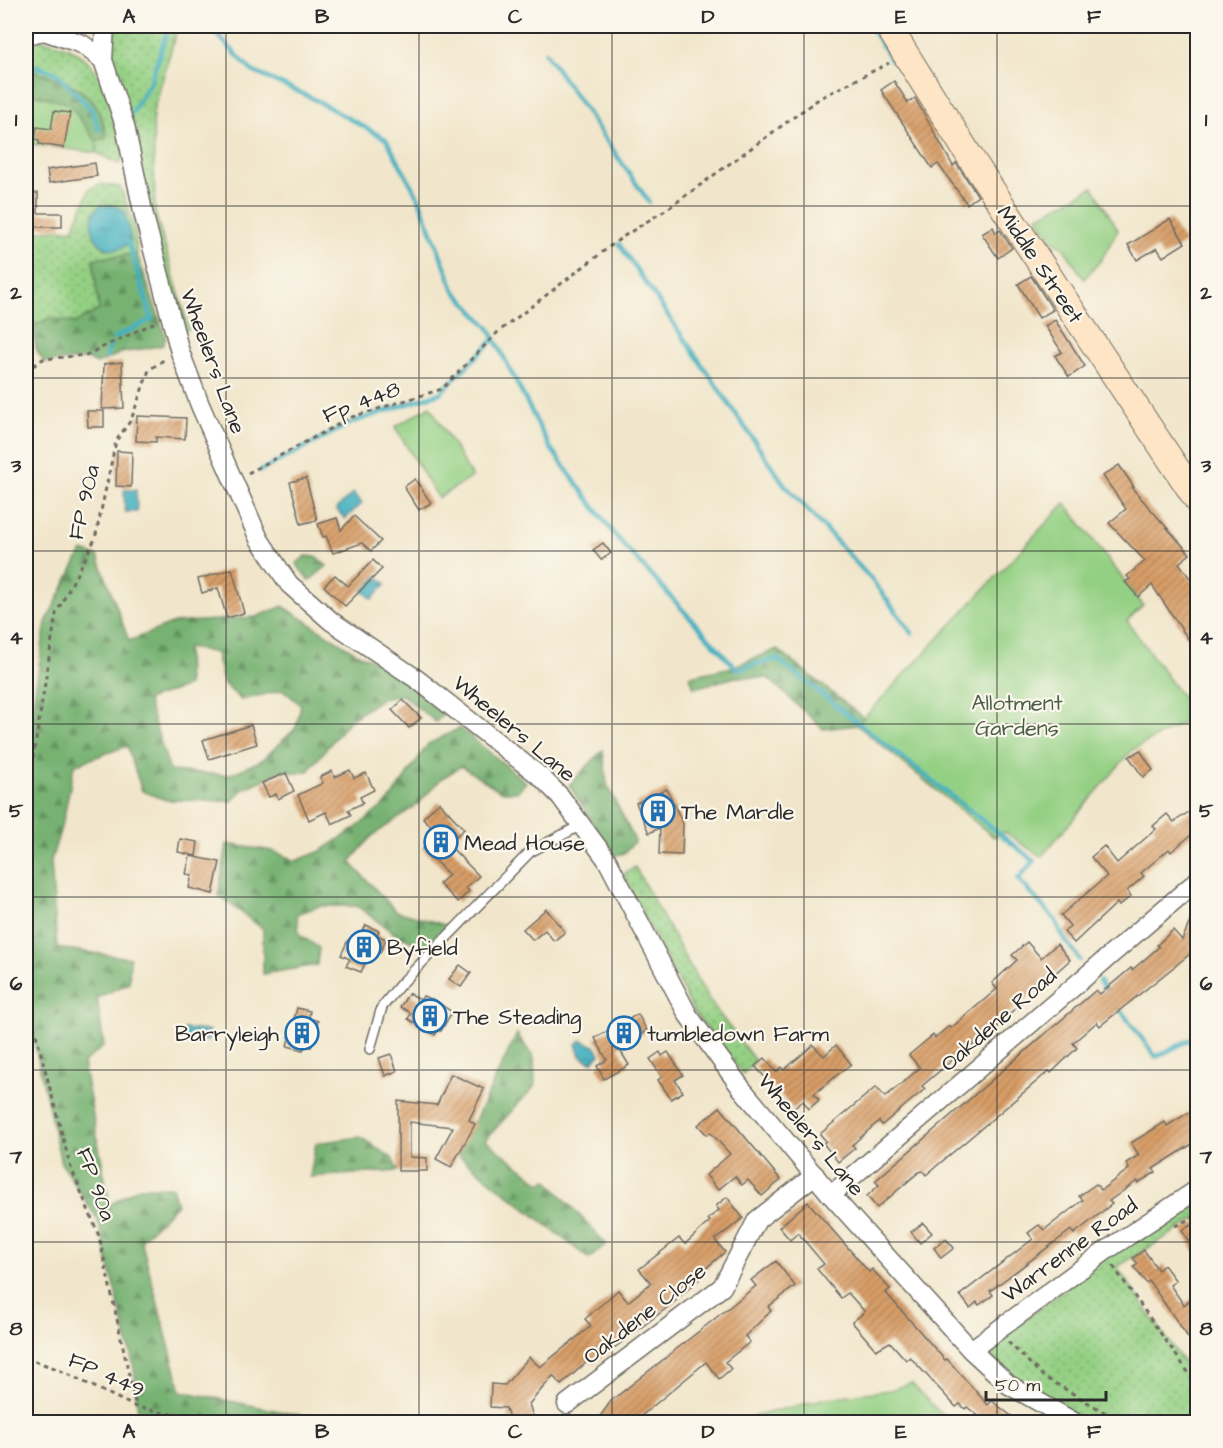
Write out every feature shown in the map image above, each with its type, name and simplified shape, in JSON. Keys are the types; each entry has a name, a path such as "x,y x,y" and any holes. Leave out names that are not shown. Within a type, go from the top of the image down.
{"street":[{"path":"26,35 68,26"},
{"name":"Wheelers Lane","path":"105,26 103,60 125,126 180,352 200,405 259,539 290,584 331,621 418,680 541,777 583,824 607,860 688,1015 717,1058 831,1194 971,1350 1009,1385 1074,1422"},
{"name":"Middle Street","path":"888,26 972,160 1197,501"},
{"path":"47,32 82,44 103,60"},
{"name":"Oakdene Road","path":"831,1194 1197,880"},
{"name":"Oakdene Close","path":"567,1404 722,1287 757,1220 815,1175"},
{"name":"Warrenne Road","path":"971,1350 1104,1252 1197,1189"}],"lane":[{"path":"370,1049 382,1007 399,986 530,852 583,824"}],"path":[{"name":"Fp 448","path":"233,480 352,417 442,389 498,332 621,238 670,207 820,98 906,54"},
{"path":"26,371 43,359 86,355 139,332 169,314"},
{"name":"FP 90a","path":"26,803 56,614 95,539 111,451 131,420 149,370 180,352"},
{"name":"FP 90a","path":"26,972 33,1023 70,1165 99,1236 136,1407"},
{"path":"1104,1252 1197,1386"},
{"path":"995,1334 1009,1342 1043,1376 1121,1422"},
{"name":"FP 449","path":"26,1358 57,1369 136,1407 211,1422"}],"green space":[{"path":"113,26 178,26 153,112 155,212 189,329 181,332 113,67 110,45"},
{"path":"39,40 61,45 78,54 92,66 102,81 115,117 124,157 119,164 97,153 96,141 107,137 56,78 26,69 26,43"},
{"path":"26,69 74,86 90,98 98,109 107,137 96,141 69,104 26,92"},
{"path":"26,92 69,104 96,141 97,153 30,144 26,152"},
{"path":"101,184 120,187 134,224 137,254 93,259 99,310 75,323 50,318 31,327 26,296 26,232 74,229 89,189"},
{"path":"1093,187 1118,230 1101,260 1084,279 1063,247 1051,239 1037,217"},
{"path":"137,254 166,338 163,345 121,353 97,364 87,359 44,362 37,351 31,327 50,318 75,323 99,310 93,259"},
{"path":"430,406 472,477 438,498 395,427"},
{"name":"Allotment Gardens","path":"1065,503 1143,605 1127,621 1196,716 1132,750 1041,857 1005,832 994,837 857,725"},
{"path":"82,551 98,556 129,641 174,623 256,617 283,606 356,653 381,664 445,712 436,722 402,695 381,699 348,722 308,771 297,773 283,770 242,790 232,801 166,800 142,791 127,746 74,765 64,817 51,861 57,948 130,958 129,983 97,998 104,1046 83,1063 110,1205 139,1187 172,1187 177,1204 141,1240 181,1391 322,1422 177,1422 138,1414 134,1368 98,1220 61,1163 26,1006 26,747 46,622","holes":["187,647 216,653 224,684 241,700 283,690 301,705 296,728 262,760 229,775 170,771 147,700 188,686"]},
{"path":"306,556 316,557 327,566 309,581 296,564"},
{"path":"777,649 864,718 920,752 994,837 857,725 823,729 768,678 736,677 694,688 690,676 732,667"},
{"path":"460,728 526,782 517,792 502,792 461,766 441,779 418,804 371,837 350,862 396,911 448,926 426,949 392,932 357,906 320,906 297,914 299,934 319,948 317,965 263,974 263,929 218,895 227,844 273,851 296,861 321,851 352,831 389,801 428,744"},
{"path":"603,750 607,784 635,841 625,853 614,856 569,785"},
{"path":"635,867 709,1000 755,1061 743,1074 694,1012 626,881 625,873"},
{"path":"517,1034 534,1058 535,1086 485,1140 541,1183 547,1180 606,1244 589,1259 458,1155"},
{"path":"360,1137 392,1158 398,1171 310,1177 316,1143"},
{"path":"1197,1201 1197,1218 1117,1267 1197,1382 1197,1422 1086,1422 1014,1381 992,1361 990,1352 997,1341 1108,1256"},
{"path":"911,1383 938,1411 956,1422 732,1422 827,1398 890,1390"}],"water":[{"path":"101,205 113,205 125,211 131,241 120,248 111,249 96,240 92,221 94,212"},
{"path":"124,490 136,490 137,512 125,512"},
{"path":"353,493 362,503 345,519 336,509"},
{"path":"377,576 386,584 372,599 363,591"},
{"path":"184,1029 210,1031 209,1041 183,1039"},
{"path":"581,1040 595,1046 600,1054 592,1062 580,1056 576,1044"}],"building":[{"path":"894,81 908,103 915,98 953,166 956,163 978,196 967,204 938,164 932,168 881,90"},
{"path":"54,111 70,113 64,148 39,144 39,140 35,139 37,127 51,129"},
{"path":"95,163 97,176 49,183 47,170"},
{"path":"26,193 38,193 38,213 62,213 62,227 26,227"},
{"path":"1170,219 1185,243 1163,257 1157,248 1137,260 1128,245"},
{"path":"993,227 996,233 1000,230 1012,248 998,258 982,234"},
{"path":"1031,276 1053,310 1039,318 1018,284"},
{"path":"1055,320 1085,366 1069,377 1055,356 1062,352 1045,326"},
{"path":"122,362 124,408 102,409 104,364"},
{"path":"87,411 104,411 104,427 88,427"},
{"path":"137,416 186,418 185,439 156,437 156,442 136,441"},
{"path":"117,451 132,452 131,487 116,486"},
{"path":"1119,465 1134,487 1132,488 1190,554 1179,563 1197,588 1197,652 1152,585 1138,597 1125,582 1130,579 1127,576 1145,561 1109,523 1126,509 1103,476"},
{"path":"306,478 317,520 301,524 290,482"},
{"path":"415,479 431,503 419,510 404,487"},
{"path":"354,516 381,541 371,551 362,543 333,553 318,524 337,518 341,530"},
{"path":"603,543 611,553 601,560 593,550"},
{"path":"373,560 382,569 345,606 324,586 335,575 348,586"},
{"path":"232,569 244,613 227,618 218,588 202,593 198,579"},
{"path":"403,700 421,718 409,728 392,710"},
{"path":"251,725 257,744 209,759 203,740"},
{"path":"1140,750 1153,770 1143,777 1129,757"},
{"path":"350,770 354,778 366,773 374,790 360,797 363,803 348,810 351,815 332,824 326,812 309,820 298,795 323,783 320,777 332,771 335,777"},
{"path":"286,773 294,791 278,799 276,794 269,797 262,783"},
{"name":"The Mardle","path":"667,789 683,824 682,855 659,854 660,828 649,833 636,803"},
{"name":"Mead House","path":"439,802 464,829 448,844 479,876 466,888 469,891 458,902 439,884 449,875 423,849 434,839 427,832 432,827 423,818"},
{"path":"1193,809 1197,816 1197,830 1171,852 1169,849 1141,873 1144,876 1127,891 1131,896 1119,906 1117,903 1074,943 1064,932 1070,926 1061,915 1107,876 1091,857 1104,846 1117,863 1156,829 1153,826 1167,814 1174,822"},
{"path":"180,839 198,842 196,856 178,852"},
{"path":"190,856 220,862 213,894 189,888 192,875 186,874"},
{"path":"1197,905 1197,957 1190,954 1100,1026 1097,1022 1073,1043 1077,1048 1051,1073 1049,1071 926,1175 923,1171 919,1172 877,1208 867,1196 879,1185 875,1181 1096,990 1100,994 1131,968 1132,970 1159,947 1157,945 1173,930 1182,940"},
{"path":"546,909 565,932 554,941 545,930 533,940 523,929"},
{"name":"Byfield","path":"366,925 379,931 377,935 386,939 380,953 372,949 361,972 346,966 350,959 341,955 348,940 357,944"},
{"path":"1027,942 1041,958 1057,944 1070,960 973,1046 971,1044 922,1086 925,1089 882,1125 879,1121 852,1145 855,1148 838,1162 823,1143 826,1141 820,1134 876,1087 885,1097 920,1068 909,1055 933,1035 935,1038 949,1026 951,1028 997,989 992,983 1017,960 1012,955"},
{"path":"460,965 471,973 461,987 449,979"},
{"name":"The Steading","path":"409,993 421,1000 423,996 434,1000 452,1012 441,1031 438,1030 435,1035 408,1019 411,1013 400,1007"},
{"name":"Barryleigh","path":"297,1008 310,1011 309,1018 318,1021 311,1047 305,1045 303,1050 287,1046"},
{"name":"tumbledown Farm","path":"638,1014 647,1031 618,1047 629,1065 604,1079 597,1066 607,1060 595,1038"},
{"path":"813,1045 824,1056 836,1045 851,1064 814,1094 819,1100 809,1109 803,1101 793,1109 755,1066 765,1058 776,1072 781,1067 784,1070"},
{"path":"660,1052 662,1056 668,1052 683,1075 675,1080 683,1092 671,1099 658,1080 662,1077 650,1059"},
{"path":"391,1054 397,1071 385,1076 379,1058"},
{"path":"451,1074 484,1089 469,1120 475,1124 472,1130 451,1167 436,1159 453,1127 410,1122 410,1157 427,1158 427,1171 398,1171 398,1101 437,1105"},
{"path":"720,1107 781,1180 762,1196 748,1180 742,1185 735,1176 718,1190 706,1175 730,1154 710,1132 707,1135 698,1125"},
{"path":"1197,1107 1197,1141 1153,1169 1156,1172 1138,1183 1137,1181 1109,1201 1112,1204 1074,1234 1071,1230 990,1291 993,1295 979,1305 977,1302 970,1308 960,1295 1033,1239 1028,1233 1039,1225 1044,1230 1083,1200 1079,1196 1096,1184 1101,1190 1129,1169 1126,1163 1139,1155 1131,1143 1165,1122 1167,1126"},
{"path":"727,1197 743,1218 715,1240 725,1252 697,1276 699,1279 672,1304 593,1364 589,1360 561,1385 553,1376 529,1404 535,1422 510,1422 506,1408 490,1407 491,1384 505,1385 529,1357 540,1367 591,1326 585,1319 618,1290 628,1302 651,1283 639,1269 679,1238 685,1244 710,1221 708,1219 719,1210 716,1206"},
{"path":"808,1202 869,1272 872,1269 890,1289 886,1293 988,1405 992,1401 1019,1422 986,1422 967,1407 965,1409 960,1404 956,1407 910,1357 906,1360 890,1342 876,1350 852,1322 865,1312 848,1293 841,1298 817,1269 824,1264 798,1233 790,1240 779,1227"},
{"path":"1197,1222 1197,1256 1182,1230"},
{"path":"923,1223 932,1233 920,1243 911,1232"},
{"path":"946,1239 954,1248 941,1258 934,1248"},
{"path":"1144,1250 1158,1270 1164,1265 1176,1281 1170,1285 1184,1305 1197,1295 1197,1314 1192,1318 1197,1325 1197,1350 1149,1281 1146,1283 1134,1267 1138,1264 1133,1258"},
{"path":"776,1261 795,1286 768,1307 771,1311 745,1336 750,1342 725,1362 731,1369 719,1379 706,1362 634,1422 596,1422 611,1401 756,1286 751,1280"}],"waterway":[{"path":"131,114 150,83 169,26"},
{"path":"209,26 252,71 310,97 386,139 419,199 454,290 489,328 549,446 617,538 737,669 777,659 1034,861 1018,879 1056,921 1063,937 1080,960"},
{"path":"870,26 891,60"},
{"path":"545,52 649,202"},
{"path":"26,63 56,73 92,110 99,130"},
{"path":"114,338 152,319 129,244"},
{"path":"619,244 784,484 872,580 912,633"},
{"path":"260,471 353,422 440,393 494,339"},
{"path":"106,357 110,346"},
{"path":"1099,981 1108,993"},
{"path":"1118,1007 1156,1057 1189,1040 1198,1039"}],"place":[{"name":"The Mardle","path":"658,811"},
{"name":"Mead House","path":"441,842"},
{"name":"Byfield","path":"364,947"},
{"name":"The Steading","path":"430,1016"},
{"name":"Barryleigh","path":"302,1033"},
{"name":"tumbledown Farm","path":"624,1033"}]}
